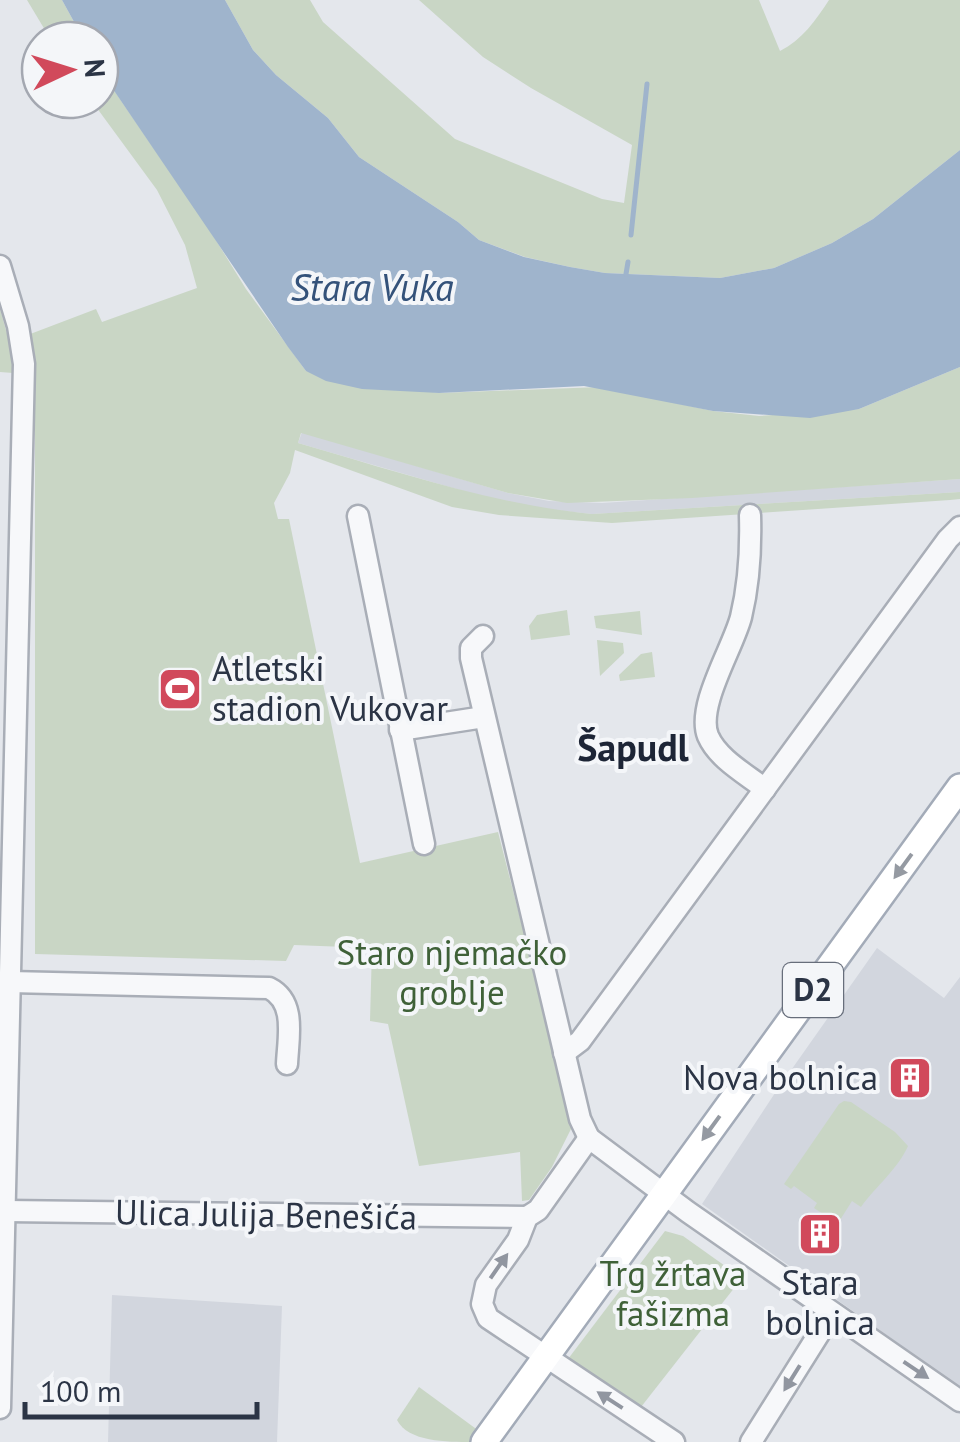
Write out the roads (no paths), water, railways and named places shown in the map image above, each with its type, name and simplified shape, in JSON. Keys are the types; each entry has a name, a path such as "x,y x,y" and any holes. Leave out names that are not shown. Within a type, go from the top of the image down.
{"main road":[{"name":"D2","path":"484,1442 960,786"}],"street":[{"path":"0,266 18,326 24,364 0,1408"},
{"path":"750,515 740,619 707,704 705,720 714,747 765,789"},
{"path":"358,516 424,844"},
{"path":"564,1053 580,1041 960,527"},
{"path":"483,636 471,648 470,658 580,1119 589,1138 960,1400"},
{"path":"400,730 484,717"},
{"path":"10,982 269,988 280,994 287,1005 287,1064"},
{"path":"589,1138 538,1210 527,1217 518,1240 486,1286 482,1304 488,1318 674,1442"},
{"name":"Ulica Julija Benešića","path":"6,1210 527,1217"},
{"path":"751,1442 832,1313"}],"water":[{"name":"Stara Vuka","path":"62,0 225,0 253,50 276,75 328,118 359,157 479,240 524,257 605,273 720,278 774,268 832,243 873,219 960,150 960,367 859,409 810,418 713,411 584,386 439,393 362,389 326,381 306,371 288,347 120,99 120,20 73,20"}],"waterway":[{"path":"631,235 647,84"},
{"path":"626,274 628,262"}],"place":[{"name":"Atletski stadion Vukovar","path":"180,689"},
{"name":"Nova bolnica","path":"910,1078"},
{"name":"Stara bolnica","path":"820,1234"}],"district":[{"name":"Šapudl","path":"633,748"}],"park label":[{"name":"Staro njemačko groblje","path":"452,973"},
{"name":"Trg žrtava fašizma","path":"673,1294"}]}
